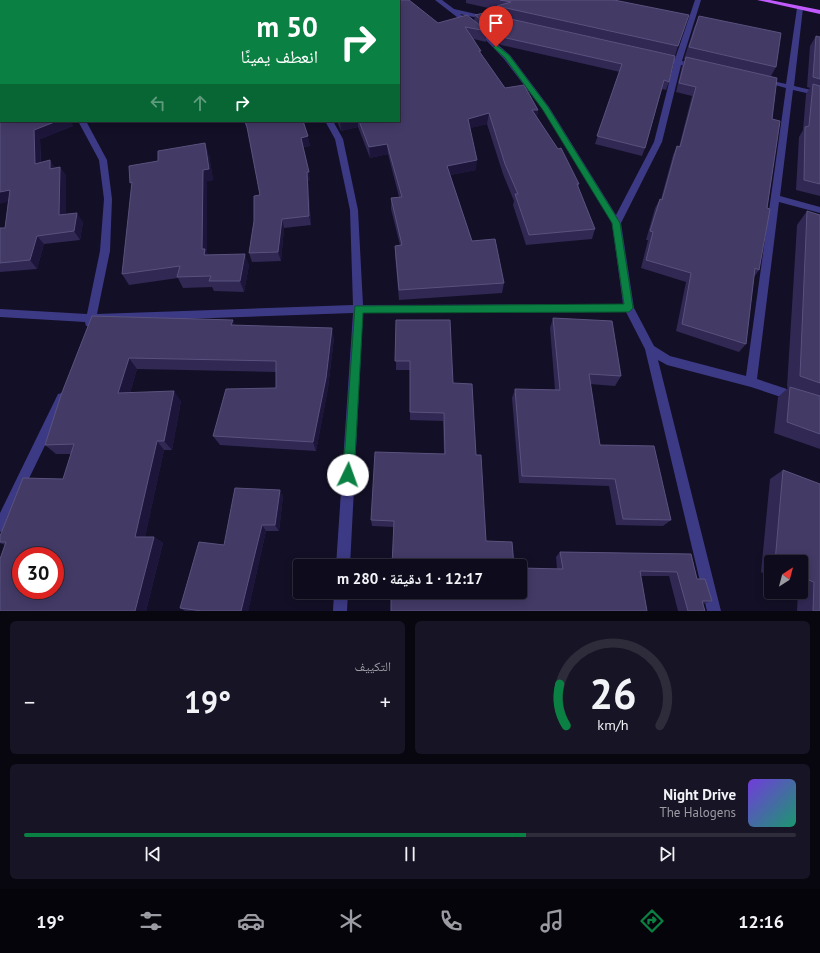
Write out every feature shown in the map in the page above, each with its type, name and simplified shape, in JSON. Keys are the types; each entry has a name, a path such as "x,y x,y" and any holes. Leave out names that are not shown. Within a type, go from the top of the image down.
{"main road":[{"path":"760,0 820,12"}],"street":[{"path":"438,0 486,37 507,57 546,109 616,223 629,308 650,349 714,611"},
{"path":"616,223 658,142 678,62 698,0"},
{"path":"751,382 800,8"},
{"path":"452,11 497,21"},
{"path":"656,57 701,67"},
{"path":"753,78 820,94"},
{"path":"83,122 103,160 108,199 105,251 92,318 87,332"},
{"path":"330,122 339,139 354,210 358,309 343,559"},
{"path":"775,198 820,210"},
{"path":"0,313 92,318 358,309 629,308"},
{"path":"650,349 667,360 751,382 820,405"},
{"path":"0,526 66,388"},
{"path":"340,611 341,599"}],"building":[{"path":"400,0 409,0 438,23 467,15 487,31 465,27 481,51 479,51 505,88 524,85 538,110 532,110 558,149 561,148 579,184 577,184 595,229 529,235 515,194 518,194 505,164 489,113 468,119 477,160 447,166 472,241 495,239 504,283 399,290 395,246 402,245 391,198 402,197 387,144 369,147 359,122 400,122"},
{"path":"500,0 614,0 689,15 678,46 497,6 511,2"},
{"path":"484,13 675,56 669,82 664,80 645,148 597,136 622,64 502,37 475,15"},
{"path":"699,16 781,33 776,67 689,47"},
{"path":"816,36 820,37 820,79 813,77"},
{"path":"686,57 777,78 772,119 780,121 767,208 770,209 759,270 755,268 746,344 682,324 691,273 646,260 653,232 650,231 660,199 662,200 677,146 680,147 696,87 679,83"},
{"path":"813,84 820,86 820,184 804,180 805,127 809,126"},
{"path":"0,122 54,122 34,130 35,164 50,160 50,169 60,167 59,215 77,213 74,231 37,236 30,260 0,263 0,228 5,228 10,190 0,192"},
{"path":"245,122 303,122 308,136 301,138 309,172 307,172 309,216 282,219 278,252 249,253 254,221 254,196 260,195"},
{"path":"205,143 209,169 203,170 202,249 205,249 204,255 245,254 240,281 209,281 211,276 177,277 180,266 122,274 132,182 130,183 129,166 158,161 158,151"},
{"path":"807,211 820,215 820,383 800,376"},
{"path":"92,316 233,320 231,325 332,328 326,378 313,442 213,436 226,389 276,388 276,361 129,358 118,393 174,391 164,441 157,441 135,537 154,537 135,611 0,611 0,559 6,542 0,542 0,536 23,478 63,479 74,444 45,445 61,395"},
{"path":"553,318 612,321 621,376 589,374 600,445 654,446 671,520 623,519 615,479 522,476 515,389 560,390"},
{"path":"396,320 450,320 453,383 472,384 476,455 481,455 486,541 512,542 513,559 392,559 394,521 371,520 375,452 445,454 444,413 410,412 410,361 395,361"},
{"path":"790,387 820,396 820,434 787,422"},
{"path":"783,470 820,484 820,611 813,611 814,582 808,580 808,555 776,555"},
{"path":"235,488 280,490 275,525 262,525 241,611 202,611 180,608 199,542 224,545"},
{"path":"560,552 691,554 697,579 705,579 712,601 702,601 705,611 688,611 677,572 640,571 647,611 391,611 391,599 527,599 527,568 563,569"}],"route":[{"path":"348,475 358,309 629,308 616,223 546,109 507,57 496,47"}]}
